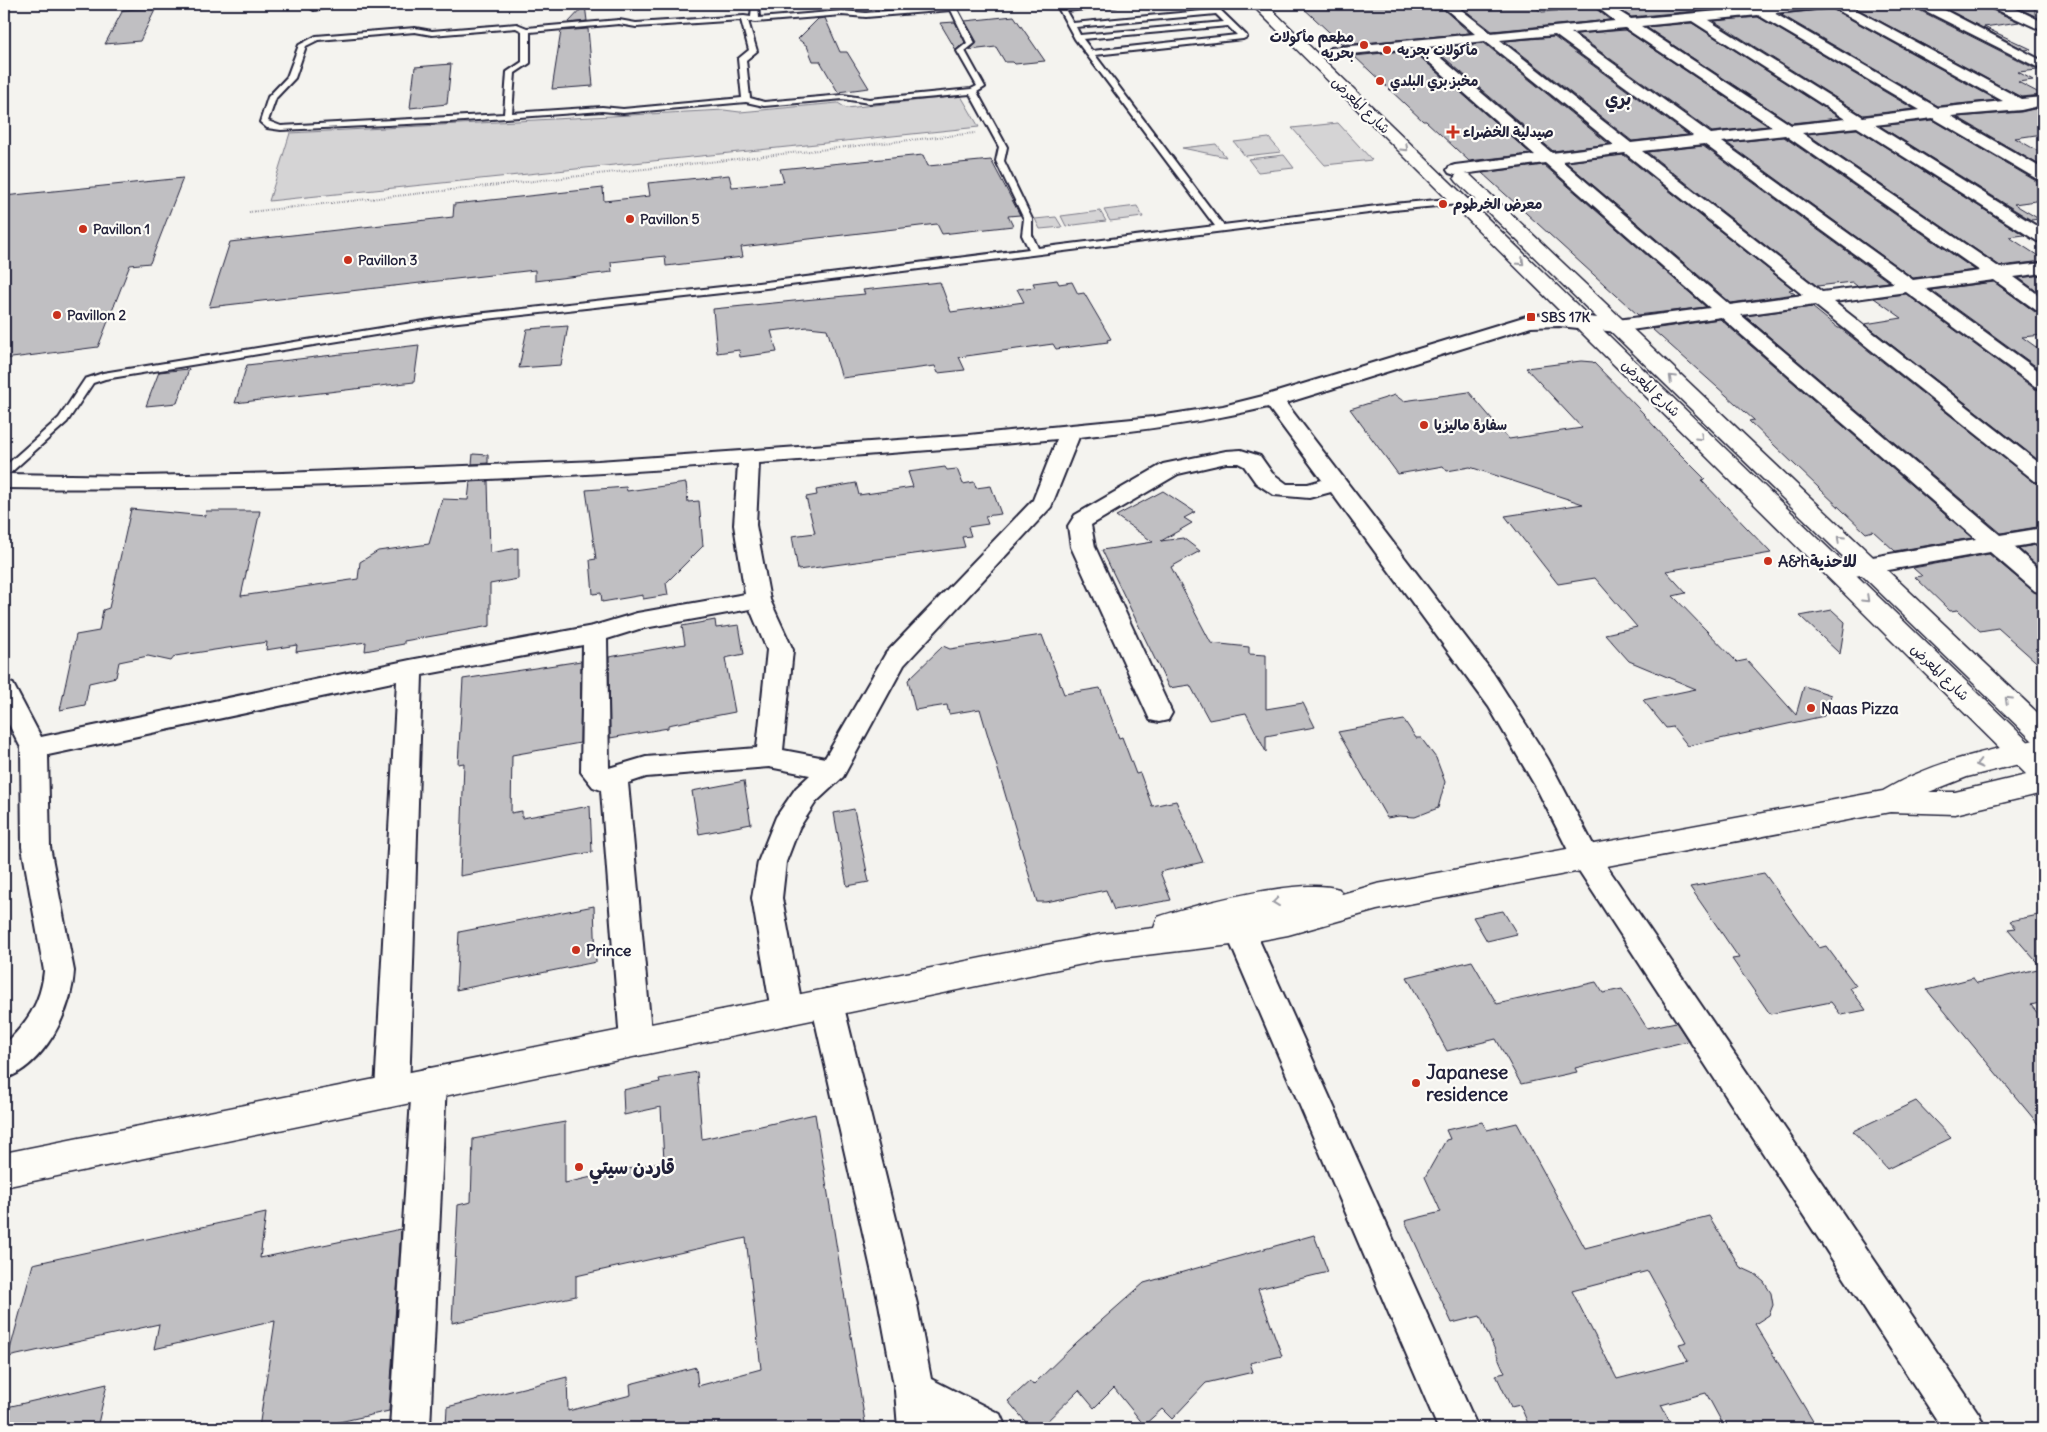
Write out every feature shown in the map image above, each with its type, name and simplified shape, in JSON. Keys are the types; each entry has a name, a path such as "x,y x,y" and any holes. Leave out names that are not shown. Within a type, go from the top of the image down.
{"main road":[{"name":"شارع المعرض","path":"1258,4 1838,571 2033,751 2043,773"},
{"name":"شارع المعرض","path":"1281,4 2043,734"},
{"path":"1289,34 1311,32"},
{"path":"1424,166 1452,167"},
{"path":"1890,801 1910,788 1933,777 2033,751"},
{"path":"1102,947 1240,931 1288,922 1377,897 1890,801 1920,804 1956,802 2043,782"},
{"path":"4,1170 1102,947 1230,910 1320,898 1377,897"}],"street":[{"path":"1446,4 2043,476"},
{"path":"1599,4 1788,130 2043,306"},
{"path":"1331,52 1694,17 1753,7 1830,4"},
{"path":"1836,4 2017,103"},
{"path":"1923,4 2043,66"},
{"path":"1996,4 2043,27"},
{"path":"1753,7 2043,176"},
{"path":"1694,17 2043,237"},
{"path":"1558,30 2043,383"},
{"path":"1416,44 2043,585"},
{"path":"1452,167 1550,159 1627,148 2017,103 2040,107"},
{"path":"4,481 137,483 430,476 598,468 1070,432 1153,423 1224,412 1273,400 1519,324 1541,320 1582,321 1617,326 2043,268"},
{"path":"1273,400 1484,679 1514,723 1563,808 1586,858 1965,1428"},
{"path":"787,1011 768,914 768,883 772,862 786,825 806,795 833,770 895,659 1043,502 1070,432"},
{"path":"749,456 745,525 758,600 780,650 769,756"},
{"path":"1159,713 1083,547 1079,526 1084,520 1171,469 1226,457 1240,456 1252,461 1264,478 1282,490 1309,491 1337,483"},
{"path":"1838,571 2043,535"},
{"path":"34,748 410,669 594,634 637,621 758,600"},
{"path":"594,634 595,772 603,780 646,767 769,756 833,770"},
{"path":"392,1091 410,669"},
{"path":"4,690 34,748 36,848 59,971 59,984 48,1015 35,1035 16,1055 4,1064"},
{"path":"614,777 636,1042"},
{"path":"1240,931 1458,1428"},
{"path":"827,1003 898,1304 914,1391 918,1428"},
{"path":"410,1428 430,1084"},
{"path":"914,1391 986,1428"}],"lane":[{"path":"312,4 314,8 341,4"},
{"path":"755,4 755,20"},
{"path":"1116,4 1060,6 1078,38 1221,229"},
{"path":"1090,53 1243,37 1210,4"},
{"path":"956,6 971,42 961,51 982,87 973,91 869,101 843,98 764,104 746,100 623,111 602,108 508,116 281,128 270,126 264,122 272,97 291,78 303,45 310,40 325,37 415,30 432,33 518,26 526,30 619,22 636,25 744,18 755,20 842,13 866,15 956,6"},
{"path":"1071,25 1218,12"},
{"path":"744,18 753,51 742,59 746,100"},
{"path":"1078,38 1230,24"},
{"path":"508,116 511,72 526,63 526,30"},
{"path":"973,91 1003,147 1000,161 1028,219 1027,235 1034,250"},
{"path":"4,474 63,420 89,381 104,376 449,320 768,284 1034,250 1459,201 1491,205"}],"path":[{"path":"249,212 995,130"}],"shaded area":[{"path":"961,96 979,127 269,201 290,133 724,110 740,112 838,103 846,108"},
{"path":"1338,123 1372,160 1325,165 1292,128"},
{"path":"1269,138 1281,152 1245,156 1234,142"},
{"path":"1216,144 1226,157 1182,148"},
{"path":"1284,155 1294,168 1258,172 1248,159"},
{"path":"1137,206 1143,217 1110,221 1104,210"},
{"path":"1100,211 1106,221 1066,226 1061,216"},
{"path":"1056,217 1062,227 1040,229 1035,219"}],"building":[{"path":"1299,4 1426,4 1434,10 1443,9 1470,33 1343,45"},
{"path":"1530,4 1542,12 1595,8 1610,20 1492,31 1461,7"},
{"path":"1639,4 1755,4 1631,17 1614,6"},
{"path":"1914,4 1917,9 2038,70 2018,72 2033,80 2018,82 2043,95 2021,97 1852,6"},
{"path":"1937,4 1987,4 1990,9 2019,22 1984,27 2031,49 2025,50"},
{"path":"2010,4 2035,4 2035,16"},
{"path":"585,5 587,21 568,23"},
{"path":"156,8 140,41 105,44 123,10"},
{"path":"1832,9 1997,100 1938,106 1780,14"},
{"path":"1014,16 1045,61 1015,64 1013,62 1005,62 996,47 970,50 977,42 965,21"},
{"path":"1758,17 1914,109 1863,115 1714,21"},
{"path":"825,18 840,52 847,52 869,88 838,92 820,61 813,61 807,46 798,39 818,19"},
{"path":"955,22 965,42 956,50 940,23"},
{"path":"1692,23 1840,118 1791,123 1646,27"},
{"path":"588,29 593,86 552,89 561,31"},
{"path":"1625,30 1768,126 1712,132 1576,34"},
{"path":"1554,37 1688,135 1632,141 1505,41"},
{"path":"1484,43 1609,144 1553,151 1433,48"},
{"path":"1412,50 1531,154 1469,161 1354,56"},
{"path":"451,64 447,104 410,108 415,67"},
{"path":"2043,107 2043,134 2015,138 2043,154 2043,167 1957,117 2021,112"},
{"path":"1933,120 2036,181 2043,183 2043,200 2014,204 2039,219 2031,220 1880,126"},
{"path":"1857,129 2024,235 2009,237 2043,259 2043,261 2000,266 1807,134"},
{"path":"1784,137 1975,270 1913,278 1727,143"},
{"path":"1703,146 1889,282 1857,286 1852,282 1817,286 1647,152"},
{"path":"923,155 928,166 991,160 1020,215 1008,216 1013,226 942,234 937,224 741,247 743,257 666,266 665,256 611,262 612,272 535,281 535,270 209,307 230,242 453,217 454,204 603,188 604,201 650,196 648,183 729,175 732,187 784,182 780,169"},
{"path":"1624,155 1793,289 1789,290 1795,294 1731,303 1566,162"},
{"path":"1544,165 1706,307 1638,315 1482,173"},
{"name":"Pavillon 1","path":"183,178 150,263 130,265 98,347 4,359 4,196"},
{"path":"2043,275 2043,296 2019,278"},
{"path":"1057,280 1059,284 1072,282 1078,294 1084,293 1111,339 1107,340 1108,342 1056,349 1053,344 959,357 965,370 938,373 935,366 842,378 827,329 808,327 771,331 777,352 740,357 739,350 717,353 713,309 865,294 863,290 940,282 951,312 1024,302 1017,289 1035,287 1033,283"},
{"path":"1994,282 2035,312 2043,314 2043,335 2022,337 2043,352 2043,370 1931,290"},
{"path":"1906,294 2035,389 2043,391 2043,464 1865,324 1902,318 1874,298"},
{"path":"1812,307 2034,482 2043,484 2043,526 2001,533 1745,316"},
{"path":"1720,319 1972,538 1895,551 1873,531 1866,533 1749,421 1754,420 1652,329"},
{"path":"568,326 561,365 519,368 527,329"},
{"path":"419,345 414,382 235,403 247,365"},
{"path":"1581,361 1593,362 1705,479 1701,480 1771,553 1666,571 1686,593 1673,596 1737,662 1747,660 1796,715 1804,686 1831,695 1824,716 1688,746 1673,727 1666,728 1643,700 1696,689 1629,661 1605,634 1637,627 1595,578 1558,584 1505,516 1583,504 1470,467 1447,471 1443,466 1398,474 1350,409 1395,395 1403,401 1469,392 1509,439 1582,428 1526,368"},
{"path":"189,369 177,403 146,406 159,372"},
{"path":"473,454 488,455 488,463 472,464"},
{"path":"945,467 947,470 957,469 963,484 974,482 976,488 991,486 1001,514 985,516 988,524 968,527 971,536 962,537 965,547 798,570 792,536 815,533 806,497 817,495 816,490 856,483 859,495 913,487 908,472"},
{"path":"488,481 490,553 518,548 518,579 490,584 490,626 404,641 404,644 365,651 366,642 296,652 297,645 266,650 267,642 175,656 171,661 148,656 119,662 116,677 89,683 85,705 60,710 76,635 99,631 103,610 109,608 131,509 205,516 206,511 260,511 241,596 358,579 360,562 378,551 429,544 442,499 468,500 470,482"},
{"path":"686,483 688,502 699,501 703,546 666,583 668,595 643,599 643,595 602,602 601,593 593,594 590,560 596,559 586,490 626,487 627,491"},
{"path":"1163,491 1195,512 1184,518 1192,523 1161,541 1183,538 1200,551 1171,567 1211,643 1249,647 1249,654 1266,655 1266,709 1303,703 1315,727 1266,736 1266,752 1246,713 1209,720 1190,685 1169,688 1102,550 1153,542 1116,516"},
{"path":"2043,544 2043,571 2018,548"},
{"path":"1989,554 2034,592 2043,595 2043,668 1998,628 1980,631 1958,610 1950,611 1915,577 1922,576 1913,568"},
{"path":"1832,610 1845,622 1840,654 1800,616"},
{"path":"715,620 716,628 739,625 744,654 725,658 735,712 668,725 668,728 610,738 609,657 685,644 682,626"},
{"path":"1042,635 1064,694 1100,688 1119,738 1122,737 1136,774 1140,773 1152,806 1176,801 1203,862 1160,872 1171,900 1114,910 1106,890 1046,902 1037,902 980,709 949,714 947,705 915,710 908,680 943,646 950,649"},
{"path":"581,661 580,743 512,755 511,813 522,811 522,818 590,806 592,852 460,876 464,763 458,764 463,679"},
{"path":"1404,720 1416,738 1421,738 1436,758 1445,782 1438,808 1415,817 1399,816 1387,818 1338,732"},
{"path":"744,781 751,824 699,834 692,791"},
{"path":"854,809 869,882 847,886 834,813"},
{"path":"1764,873 1819,948 1826,946 1856,986 1850,988 1866,1010 1841,1015 1831,1002 1770,1014 1732,959 1739,958 1690,887"},
{"path":"594,906 596,962 456,990 459,932"},
{"path":"1503,911 1517,934 1487,941 1473,917"},
{"path":"2043,914 2043,1002 2031,1005 2043,1020 2043,1130 1927,990 1973,978 1977,983 2042,968 2008,929 2016,928 2010,921"},
{"path":"1472,961 1497,1004 1596,982 1603,993 1622,989 1647,1028 1676,1022 1688,1041 1575,1068 1577,1072 1521,1084 1496,1039 1447,1051 1407,977"},
{"path":"697,1072 702,1139 815,1114 866,1428 446,1428 447,1407 567,1377 568,1411 631,1395 630,1384 696,1367 698,1386 761,1369 746,1238 576,1276 576,1296 452,1323 458,1205 471,1202 473,1139 565,1122 565,1183 664,1161 661,1107 624,1115 623,1090 660,1082 659,1079"},
{"path":"1916,1101 1951,1138 1887,1169 1853,1131"},
{"path":"1482,1122 1487,1130 1517,1123 1585,1248 1709,1216 1740,1267 1753,1273 1764,1282 1771,1293 1773,1305 1769,1315 1755,1324 1817,1428 1725,1428 1706,1393 1661,1405 1673,1428 1530,1428 1520,1405 1511,1407 1496,1375 1505,1373 1480,1316 1452,1323 1405,1221 1441,1212 1425,1177 1446,1140 1450,1139 1446,1130","holes":["1648,1271 1687,1342 1679,1344 1688,1361 1617,1379 1572,1291"]},
{"path":"266,1213 260,1258 401,1229 389,1411 312,1428 259,1428 275,1321 154,1349 159,1324 8,1357 33,1264"},
{"path":"1314,1235 1328,1272 1258,1289 1282,1356 1250,1363 1253,1372 1206,1383 1172,1419 1162,1409 1144,1425 1114,1388 1094,1408 1079,1390 1040,1428 1031,1428 1008,1401 1030,1381 1033,1385 1077,1342 1144,1283"},
{"path":"107,1384 97,1428 4,1428 7,1407"}],"place":[{"name":"مطعم مأكولات بحريه","path":"1364,45"},
{"name":"مأكولات بحريه","path":"1387,50"},
{"name":"مخبز بري البلدي","path":"1380,81"},
{"name":"صيدلية الخضراء","path":"1453,132"},
{"name":"معرض الخرطوم","path":"1443,204"},
{"name":"Pavillon 5","path":"630,219"},
{"name":"Pavillon 1","path":"83,229"},
{"name":"Pavillon 3","path":"348,260"},
{"name":"Pavillon 2","path":"57,315"},
{"name":"SBS 17K","path":"1531,317"},
{"name":"سفارة ماليزيا","path":"1424,425"},
{"name":"A&hللاحذية","path":"1768,561"},
{"name":"Naas Pizza","path":"1811,708"},
{"name":"Prince","path":"576,950"},
{"name":"Japanese residence","path":"1416,1083"},
{"name":"قاردن سيتي","path":"579,1167"}],"district":[{"name":"بري","path":"1618,98"}]}
